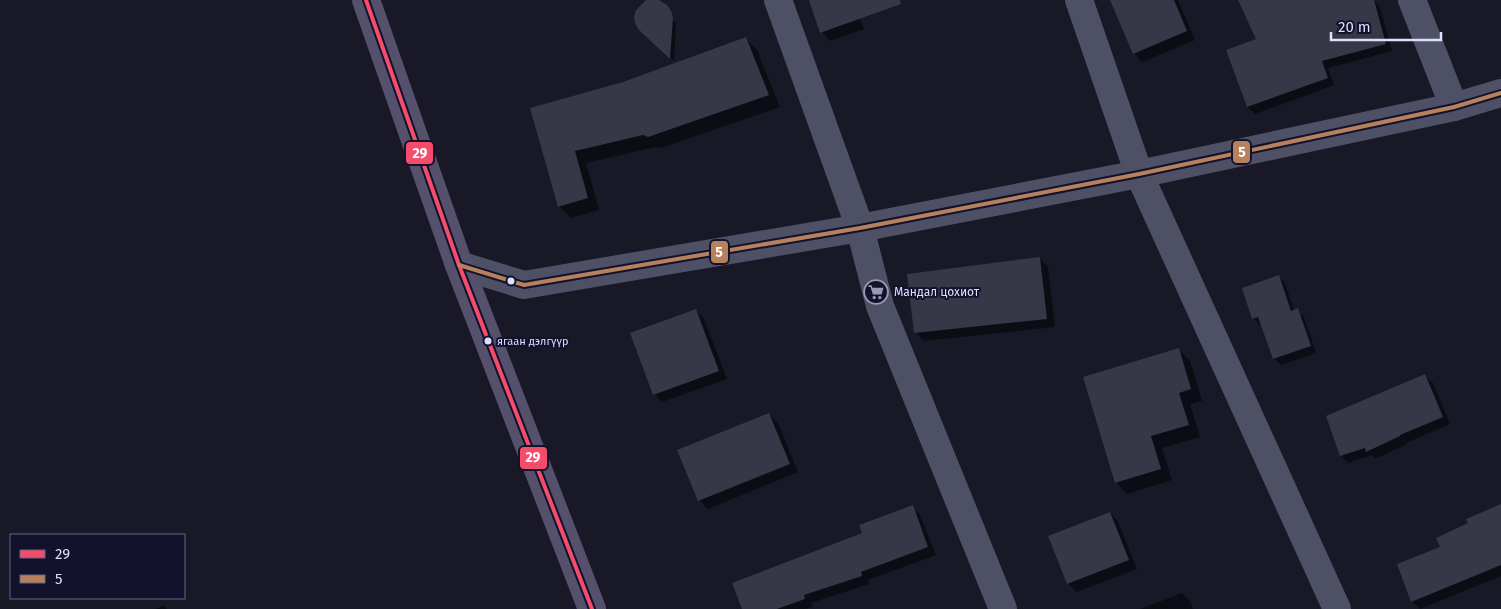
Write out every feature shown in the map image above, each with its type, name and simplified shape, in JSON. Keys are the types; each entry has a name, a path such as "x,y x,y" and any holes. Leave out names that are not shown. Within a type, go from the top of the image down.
{"main road":[{"path":"366,0 459,266 592,609"}],"street":[{"path":"778,0 860,228 880,306 1003,609"},
{"path":"1079,0 1139,174 1337,609"},
{"path":"1412,0 1454,107"},
{"path":"459,266 524,285 860,228 1139,174 1454,107 1501,93"}],"building":[{"path":"646,0 659,0 668,6 671,11 673,17 670,59 638,29 635,23 636,10"},
{"path":"809,0 900,0 901,4 820,33"},
{"path":"1110,0 1174,0 1187,31 1133,54"},
{"path":"1238,0 1374,0 1386,44 1322,61 1328,78 1247,107 1226,50 1256,39"},
{"path":"746,37 769,95 648,137 643,135 575,151 588,198 558,207 530,108 623,82"},
{"path":"1040,257 1047,319 914,333 907,274"},
{"path":"1279,275 1291,311 1298,308 1311,346 1273,359 1258,317 1252,319 1242,288"},
{"path":"696,309 719,371 653,395 630,333"},
{"path":"1179,348 1191,389 1179,393 1189,425 1151,436 1161,469 1115,483 1083,377"},
{"path":"1425,374 1443,417 1366,452 1365,448 1340,456 1326,416"},
{"path":"769,413 790,464 698,501 677,450"},
{"path":"1501,504 1501,565 1411,602 1397,564 1440,547 1436,538 1468,523 1466,519"},
{"path":"913,505 928,547 861,572 862,576 804,595 805,599 777,609 742,609 732,583 862,533 859,525"},
{"path":"1110,512 1129,560 1067,584 1048,536"}],"transit line":[{"name":"29","path":"366,0 459,265 592,609"},
{"name":"5","path":"459,265 524,285 860,228 1139,174 1454,107 1501,93"}],"place":[{"name":"Мандал цохиот","path":"876,292"},
{"name":"ягаан дэлгүүр","path":"488,341"}]}
